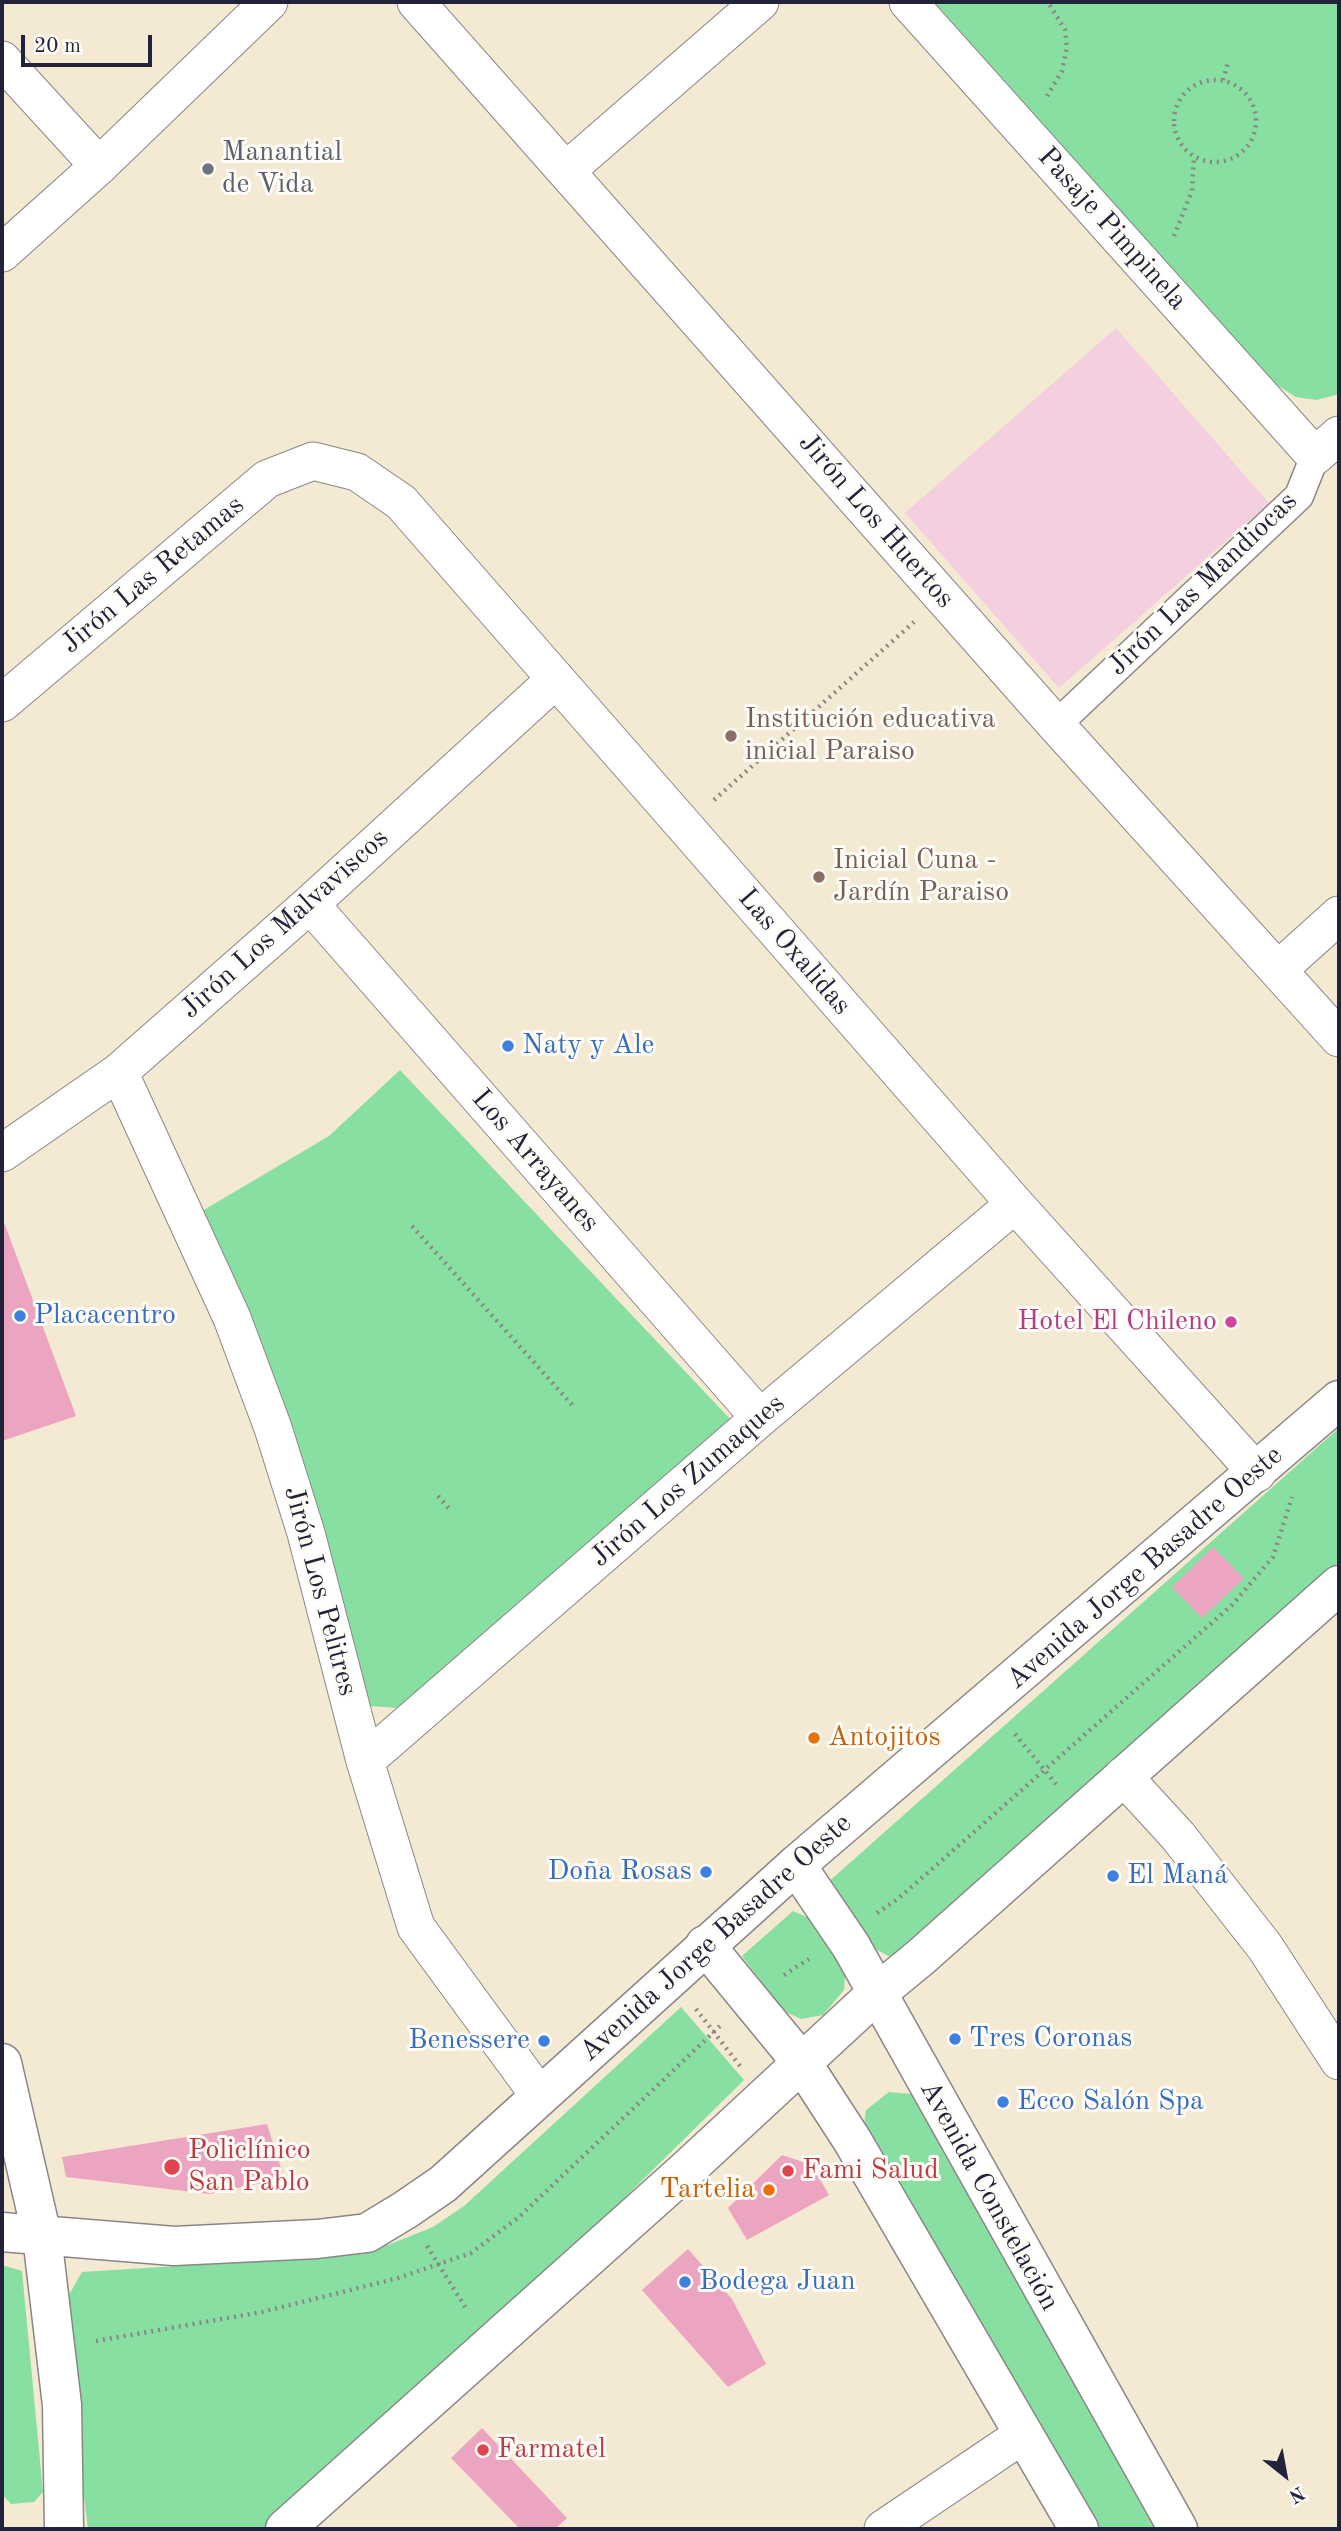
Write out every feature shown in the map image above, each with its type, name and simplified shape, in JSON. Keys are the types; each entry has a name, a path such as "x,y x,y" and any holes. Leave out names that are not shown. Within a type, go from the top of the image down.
{"main road":[{"name":"Avenida Jorge Basadre Oeste","path":"2,2232 174,2246 317,2239 367,2233 405,2210 443,2184 796,1865 1339,1401"},
{"path":"285,2529 876,1994 1339,1585"},
{"name":"Avenida Constelación","path":"796,1865 851,1945 876,1994 1178,2529"},
{"path":"705,1945 802,2063 852,2140 1079,2529"},
{"path":"2,2063 42,2236 62,2405 64,2529"}],"street":[{"path":"2,253 99,166 269,2"},
{"name":"Jirón Los Huertos","path":"415,2 567,170 1056,725 1339,1038"},
{"path":"567,170 760,2"},
{"name":"Pasaje Pimpinela","path":"908,2 1327,445"},
{"path":"2,60 99,166"},
{"name":"Jirón Las Mandiocas","path":"1056,725 1299,496 1327,445"},
{"name":"Las Oxalidas","path":"313,461 357,472 401,502 1015,1204 1257,1473"},
{"name":"Jirón Las Retamas","path":"2,703 233,505 267,479 313,461"},
{"name":"Jirón Los Malvaviscos","path":"2,1153 118,1072 310,904 556,679"},
{"name":"Los Arrayanes","path":"310,904 760,1418"},
{"path":"1279,969 1339,915"},
{"name":"Jirón Los Pelitres","path":"118,1072 232,1318 273,1428 306,1533 365,1761 416,1927 539,2095"},
{"name":"Jirón Los Zumaques","path":"365,1761 760,1418 1015,1204"},
{"path":"1123,1776 1178,1836 1265,1947 1339,2061"},
{"path":"883,2529 1024,2434"}],"path":[{"path":"1044,99 1062,71 1067,48 1065,30 1048,2"},
{"path":"1223,80 1228,63"},
{"path":"1206,80 1223,80 1237,85 1251,101 1256,122 1254,137 1243,151 1228,160 1210,162 1194,156 1182,146 1175,131 1174,115 1179,99 1191,87 1206,80"},
{"path":"1168,246 1192,191 1194,156"},
{"path":"684,826 943,596"},
{"path":"412,1226 574,1407"},
{"path":"438,1496 451,1511"},
{"path":"1010,1727 1063,1792"},
{"path":"689,2000 742,2067"},
{"path":"405,2210 490,2346"}],"shaded area":[{"path":"1116,328 1269,503 1059,688 905,513"}],"green space":[{"path":"934,2 1339,2 1339,394 1317,400 1296,397 1272,382"},
{"path":"400,1070 733,1422 410,1709 370,1706 365,1697 197,1214 329,1136"},
{"path":"1339,1428 1339,1562 892,1958 870,1946 825,1885"},
{"path":"793,1911 814,1920 846,1964 844,1990 823,2015 801,2019 782,2010 742,1956"},
{"path":"681,2007 744,2080 529,2292 270,2529 88,2529 61,2309 82,2272 318,2257 388,2245 433,2227 464,2206"},
{"path":"889,2092 911,2094 1157,2529 1094,2529 863,2132 866,2110"},
{"path":"2,2265 22,2271 43,2492 34,2502 11,2504 2,2494"}],"building":[{"name":"Placacentro","path":"2,1217 76,1416 2,1441"},
{"path":"1213,1547 1244,1578 1202,1618 1172,1587"},
{"name":"Policlínico San Pablo","path":"267,2124 284,2178 210,2194 66,2177 62,2157"},
{"path":"782,2155 812,2165 829,2195 747,2240 728,2208"},
{"path":"688,2249 732,2299 766,2364 728,2387 642,2290"},
{"path":"482,2428 567,2518 555,2529 520,2529 451,2458"}],"place":[{"name":"Manantial de Vida","path":"208,169"},
{"name":"Institución educativa inicial Paraiso","path":"731,736"},
{"name":"Inicial Cuna - Jardín Paraiso","path":"819,877"},
{"name":"Naty y Ale","path":"508,1046"},
{"name":"Placacentro","path":"20,1316"},
{"name":"Hotel El Chileno","path":"1231,1322"},
{"name":"Antojitos","path":"814,1738"},
{"name":"Doña Rosas","path":"706,1872"},
{"name":"El Maná","path":"1113,1876"},
{"name":"Tres Coronas","path":"955,2039"},
{"name":"Benessere","path":"544,2041"},
{"name":"Ecco Salón Spa","path":"1003,2102"},
{"name":"Policlínico San Pablo","path":"172,2167"},
{"name":"Fami Salud","path":"788,2171"},
{"name":"Tartelia","path":"769,2190"},
{"name":"Bodega Juan","path":"685,2282"},
{"name":"Farmatel","path":"483,2450"}]}
